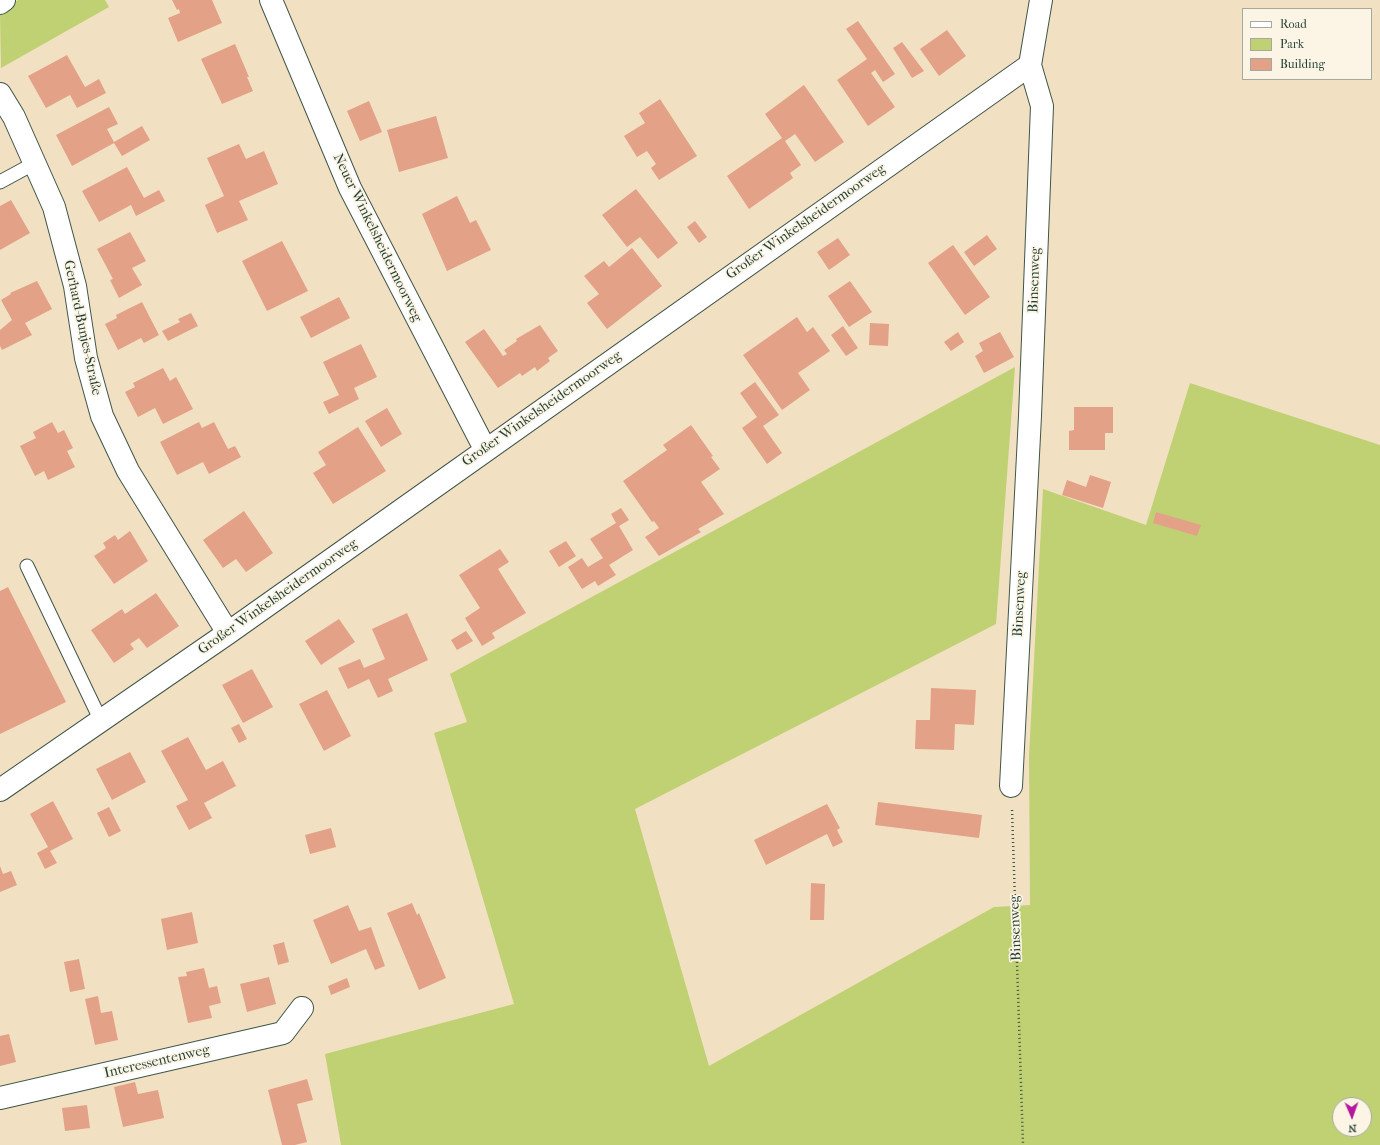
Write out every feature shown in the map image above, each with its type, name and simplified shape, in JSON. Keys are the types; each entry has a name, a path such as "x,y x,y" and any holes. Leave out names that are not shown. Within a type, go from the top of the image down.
{"street":[{"path":"0,3 4,0"},
{"name":"Neuer Winkelsheidermoorweg","path":"271,0 350,188 485,449"},
{"path":"1030,65 1041,0"},
{"name":"Großer Winkelsheidermoorweg","path":"0,790 228,633 485,449 1030,65"},
{"name":"Binsenweg","path":"1011,786 1030,416 1042,106 1030,65"},
{"name":"Gerhard-Bunjes-Straße","path":"0,94 14,117 54,207 75,286 86,358 102,416 128,471 228,633"},
{"name":"Interessentenweg","path":"0,1098 283,1033 302,1008"}],"lane":[{"path":"0,182 35,163"},
{"path":"27,566 101,721"}],"path":[{"name":"Binsenweg","path":"1011,786 1023,1145"}],"green space":[{"path":"18,0 105,0 109,7 1,68 0,14"},
{"path":"1015,367 996,624 635,809 709,1066 994,907 1030,905 1029,756 1043,489 1146,525 1190,383 1380,445 1380,1145 341,1145 325,1054 514,1004 434,733 467,722 450,674"}],"building":[{"path":"172,0 212,0 222,23 178,42 168,18 180,13 179,9 177,10"},
{"path":"858,21 895,74 883,82 875,70 871,73 895,107 868,126 837,80 867,59 846,29"},
{"path":"947,30 966,56 939,76 920,49"},
{"path":"902,42 924,71 912,78 893,48"},
{"path":"235,44 249,77 247,77 253,91 222,104 201,59"},
{"path":"67,55 85,87 99,79 106,93 77,108 70,95 46,108 28,76"},
{"path":"804,85 844,142 815,162 795,134 785,141 801,165 790,173 793,178 749,209 727,176 782,138 765,114"},
{"path":"660,99 697,156 659,180 651,168 656,164 647,151 637,157 624,136 645,123 639,113"},
{"path":"369,101 382,132 360,141 347,111"},
{"path":"109,107 118,124 107,129 114,142 142,126 150,140 122,156 114,143 72,166 56,135"},
{"path":"436,116 448,158 399,172 387,130"},
{"path":"239,144 246,159 264,151 278,184 239,201 248,220 217,233 205,205 224,196 207,158"},
{"path":"127,167 144,198 159,190 165,201 136,216 131,205 99,222 82,191"},
{"path":"636,189 678,243 658,259 640,237 627,247 602,215"},
{"path":"457,196 470,223 476,220 491,250 447,271 422,214"},
{"path":"11,200 30,233 0,250 0,206"},
{"path":"695,221 707,237 699,243 687,227"},
{"path":"130,232 146,261 132,268 142,285 119,298 110,280 113,279 97,249"},
{"path":"987,235 997,249 974,266 964,252"},
{"path":"838,238 850,255 829,270 817,252"},
{"path":"282,241 308,291 267,311 242,261"},
{"path":"953,245 990,297 965,315 928,263"},
{"path":"632,248 662,286 607,329 587,303 599,294 584,276 604,261 609,267"},
{"path":"37,281 52,309 25,323 32,335 2,350 0,346 0,330 12,320 1,300 11,294 10,293"},
{"path":"850,281 872,312 849,327 828,296"},
{"path":"339,297 350,318 311,338 300,317"},
{"path":"142,302 159,335 144,343 141,338 118,350 105,324 117,318 116,315"},
{"path":"191,313 198,326 168,341 162,331 180,322 178,319"},
{"path":"797,317 807,332 813,327 830,351 798,373 810,390 782,410 743,355"},
{"path":"870,323 889,324 888,346 869,345"},
{"path":"540,325 558,351 548,358 550,361 537,371 535,367 522,376 520,373 498,388 465,342 484,329 503,356 507,354 504,350 517,341 516,339"},
{"path":"843,326 858,348 846,356 831,335"},
{"path":"958,332 964,342 951,351 944,342"},
{"path":"1000,332 1014,357 984,373 975,356 983,351 979,343"},
{"path":"361,344 377,377 354,388 359,399 329,414 323,402 339,395 323,362"},
{"path":"163,368 170,381 176,377 193,409 163,424 155,408 138,417 125,392 135,387 133,383"},
{"path":"755,382 779,415 763,426 782,453 767,464 742,428 757,417 740,393"},
{"path":"1074,407 1113,407 1113,433 1105,433 1105,450 1069,450 1069,431 1074,430"},
{"path":"387,408 402,434 381,447 365,421"},
{"path":"52,422 58,433 64,430 73,448 67,451 75,467 48,480 44,471 35,476 20,446 36,438 33,432"},
{"path":"199,422 202,428 214,422 228,449 235,446 241,457 209,474 203,462 177,475 160,442"},
{"path":"691,425 713,456 711,457 720,469 701,482 724,514 698,529 701,532 659,556 645,537 659,528 654,521 652,522 623,481 667,450 663,445"},
{"path":"358,427 386,471 333,504 313,473 326,465 318,452"},
{"path":"1090,475 1111,482 1103,508 1062,495 1067,480 1086,487"},
{"path":"621,508 629,520 619,526 633,550 609,565 616,575 598,586 595,581 582,589 568,567 582,558 588,567 603,558 590,539 616,523 611,514"},
{"path":"244,511 273,553 246,572 236,559 223,568 203,540"},
{"path":"1156,512 1201,525 1197,536 1153,523"},
{"path":"130,531 148,561 114,584 94,556 106,548 103,543 115,535 118,540"},
{"path":"566,541 576,556 559,567 549,551"},
{"path":"500,549 509,562 498,569 526,613 492,633 495,638 482,646 465,618 480,608 459,575"},
{"path":"8,587 66,702 0,734 0,591"},
{"path":"156,593 179,626 147,648 139,638 130,644 134,649 114,663 91,630 122,609 125,614"},
{"path":"407,613 428,660 388,679 393,691 378,698 369,679 348,689 338,668 360,659 364,668 385,659 372,629"},
{"path":"339,619 355,642 321,665 305,641"},
{"path":"466,631 473,641 457,650 451,640"},
{"path":"252,669 273,707 243,723 222,685"},
{"path":"931,688 976,690 974,725 955,724 954,750 915,749 916,720 930,720"},
{"path":"327,690 351,736 324,751 299,704"},
{"path":"239,724 247,739 239,743 231,728"},
{"path":"188,737 206,770 223,761 236,786 204,803 212,818 189,830 176,806 188,800 161,751"},
{"path":"130,752 146,782 112,800 96,769"},
{"path":"53,801 73,839 50,851 57,863 45,869 37,853 48,847 30,814"},
{"path":"878,802 982,815 979,838 875,825"},
{"path":"827,804 840,828 837,830 843,842 833,847 827,834 766,865 754,840"},
{"path":"109,807 121,831 109,837 97,813"},
{"path":"331,828 336,847 310,854 305,835"},
{"path":"0,866 3,874 11,871 17,885 0,892"},
{"path":"811,883 825,884 824,920 810,920"},
{"path":"412,903 417,915 419,913 446,978 419,990 387,913"},
{"path":"348,905 359,931 371,927 385,966 375,970 366,949 331,964 313,920"},
{"path":"192,912 198,943 167,950 161,919"},
{"path":"284,942 289,962 278,965 273,945"},
{"path":"79,959 85,989 70,992 64,962"},
{"path":"204,968 209,988 217,986 221,1003 209,1006 212,1018 188,1023 178,977 187,976 186,972"},
{"path":"269,977 276,1004 247,1012 240,984"},
{"path":"347,978 350,987 331,995 328,986"},
{"path":"98,996 101,1013 112,1011 118,1040 95,1045 85,999"},
{"path":"9,1034 16,1062 0,1066 0,1036"},
{"path":"307,1079 313,1100 297,1104 307,1142 295,1145 282,1145 268,1090"},
{"path":"135,1082 138,1094 158,1090 164,1118 123,1127 114,1087"},
{"path":"87,1105 90,1128 65,1131 62,1108"}]}
